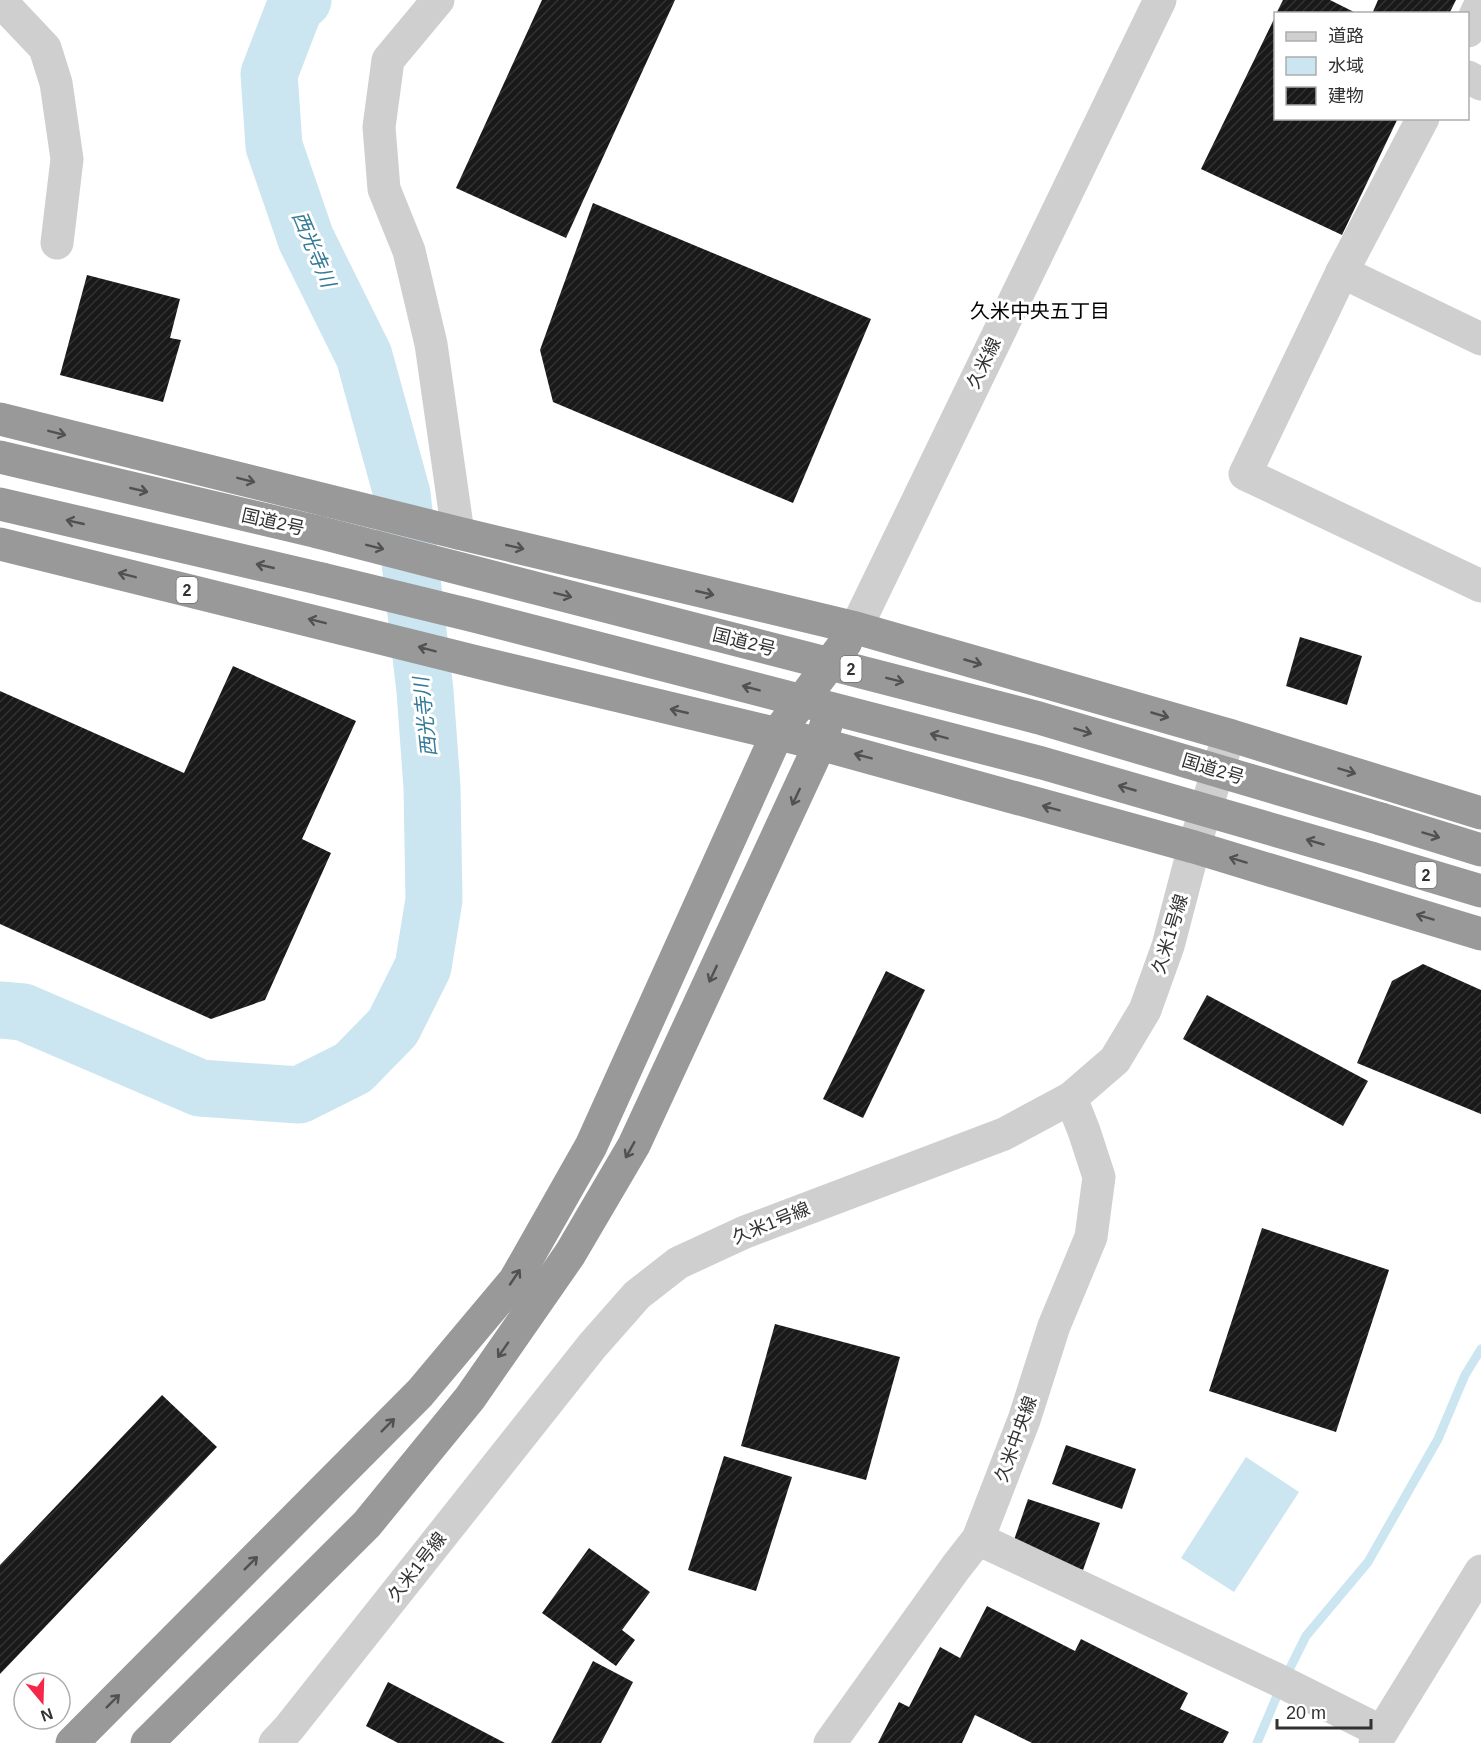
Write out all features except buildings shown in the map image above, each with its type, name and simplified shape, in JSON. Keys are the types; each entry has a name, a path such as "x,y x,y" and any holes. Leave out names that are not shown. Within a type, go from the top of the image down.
{"highway":[{"name":"2","path":"0,419 458,533 856,628 1229,735 1481,813"},
{"name":"国道2号","path":"0,457 318,532 1039,718 1481,850"},
{"name":"2","path":"0,504 474,616 1042,763 1481,891"},
{"name":"2","path":"0,544 820,744 1194,847 1481,934"},
{"path":"72,1743 420,1393 515,1280 591,1146 777,734 856,628"},
{"path":"147,1743 367,1524 470,1398 570,1254 634,1145 820,744 856,628"}],"street":[{"path":"438,0 388,60 379,127 384,189 409,251 431,344 458,533"},
{"name":"久米線","path":"856,628 1160,0"},
{"path":"1469,26 1481,3"},
{"path":"0,4 11,12 45,48 56,83 67,159 57,243"},
{"path":"1422,120 1342,272 1245,474 1481,586"},
{"path":"1342,272 1481,339"},
{"name":"久米1号線","path":"275,1743 592,1346 637,1295 678,1263 745,1232 1004,1134 1071,1098 1115,1060 1145,1010 1168,946 1194,847 1229,735"},
{"name":"久米中央線","path":"830,1743 956,1566 978,1539 1024,1420 1054,1326 1090,1237 1099,1177 1071,1098"},
{"path":"978,1539 1255,1669 1377,1737 1481,1571"}],"water":[{"path":"1246,1457 1299,1492 1234,1592 1181,1558"}],"waterway":[{"name":"西光寺川","path":"0,1010 23,1012 200,1088 299,1095 353,1068 393,1027 423,967 434,900 432,787 425,691 402,494 364,356 306,239 274,146 269,74 296,4 303,0"},
{"path":"1257,1743 1282,1684 1306,1636 1368,1562 1438,1439 1465,1375 1481,1349"}],"district":[{"name":"久米中央五丁目","path":"1040,311"}]}
